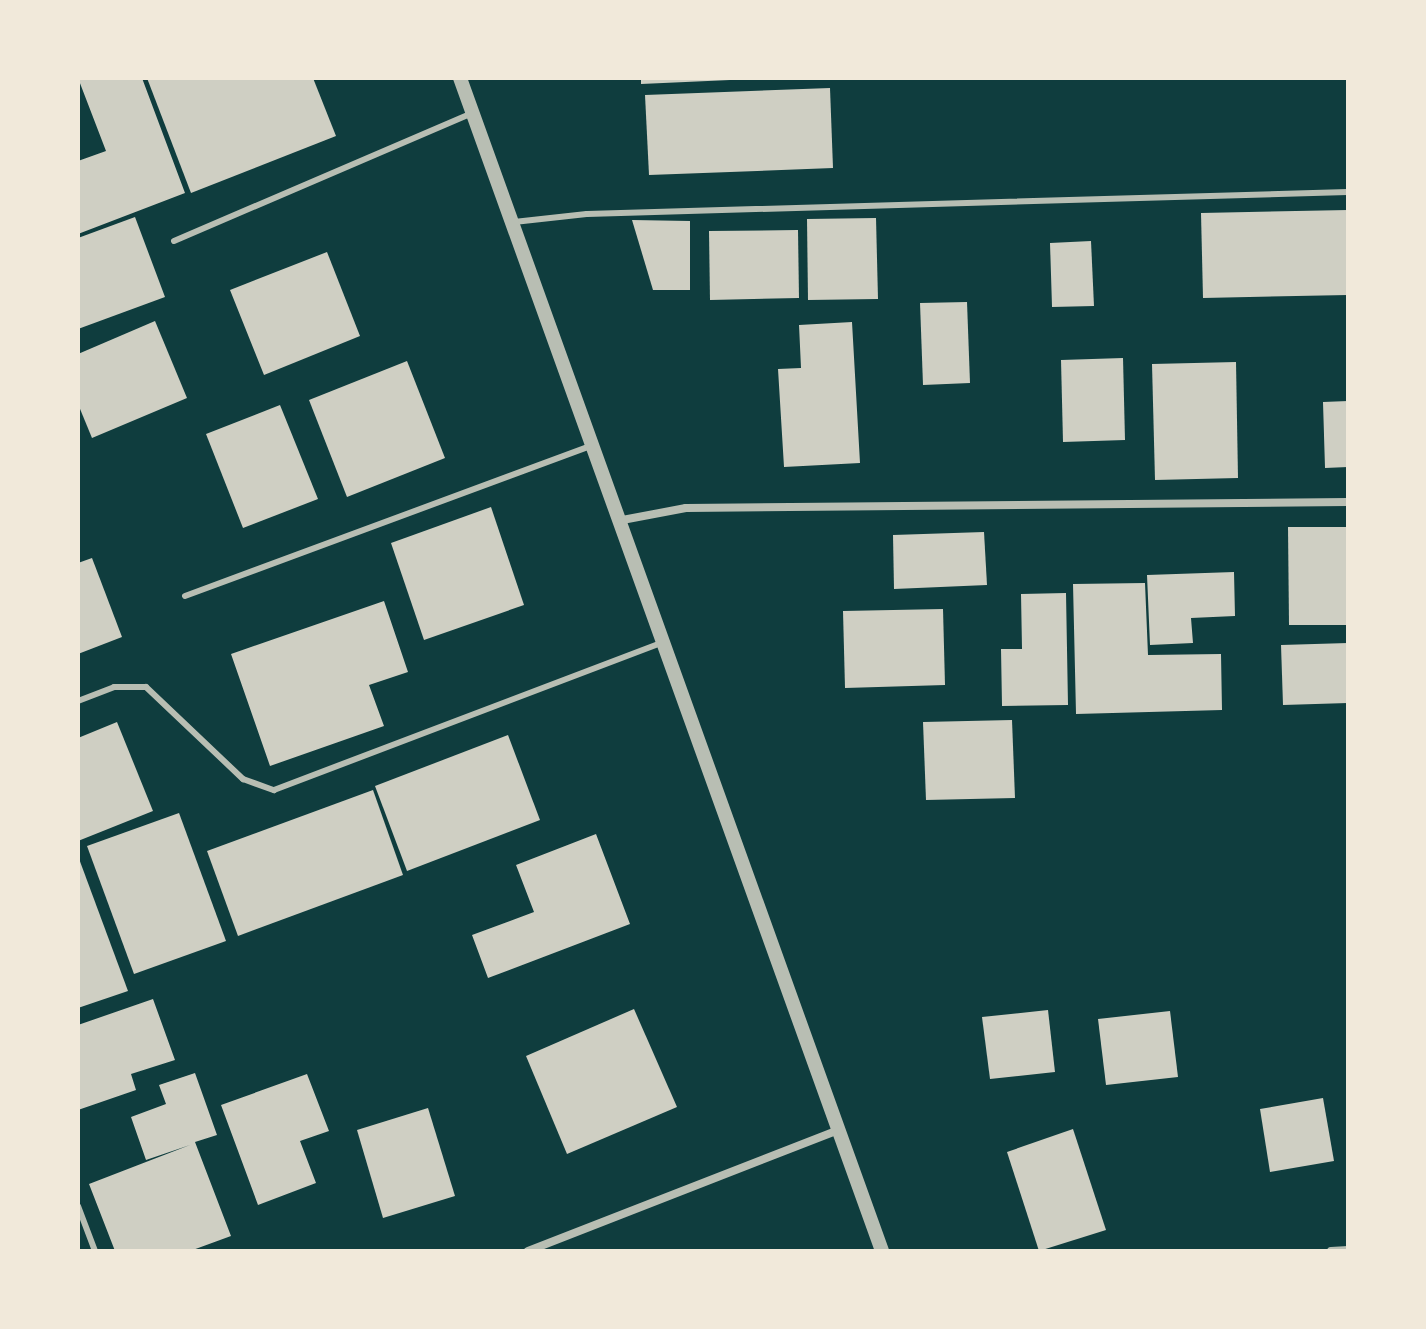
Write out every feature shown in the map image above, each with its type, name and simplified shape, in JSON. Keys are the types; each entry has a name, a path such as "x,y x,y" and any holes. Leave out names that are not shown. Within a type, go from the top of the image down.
{"street":[{"path":"460,78 882,1251"},
{"path":"617,521 686,508 1348,502"},
{"path":"528,1251 839,1130"},
{"path":"1331,1251 1348,1250"}],"lane":[{"path":"174,241 472,113"},
{"path":"510,222 602,213 1348,192"},
{"path":"185,596 590,446"},
{"path":"78,701 130,683 146,687 243,779 274,790 661,643"},
{"path":"78,1206 95,1251"}],"building":[{"path":"78,78 142,78 185,193 78,234 78,161 106,151"},
{"path":"147,78 313,78 336,136 191,193"},
{"path":"641,78 730,78 730,80 641,84"},
{"path":"830,88 833,168 649,175 645,95"},
{"path":"1348,210 1348,295 1203,298 1201,213"},
{"path":"135,217 165,297 78,329 78,238"},
{"path":"876,218 878,299 808,300 807,219"},
{"path":"632,220 690,221 690,290 653,290"},
{"path":"798,230 799,298 710,300 709,231"},
{"path":"1091,241 1094,306 1052,307 1050,243"},
{"path":"327,252 360,336 264,375 230,290"},
{"path":"967,302 970,383 923,385 920,303"},
{"path":"155,321 187,398 92,438 78,404 78,354"},
{"path":"852,322 860,463 784,467 778,369 801,368 799,325"},
{"path":"1123,358 1125,440 1063,442 1061,360"},
{"path":"407,361 445,458 347,497 309,400"},
{"path":"1236,362 1238,478 1155,480 1152,364"},
{"path":"1348,401 1348,467 1325,468 1323,402"},
{"path":"280,405 318,499 243,528 206,434"},
{"path":"491,507 524,605 424,640 391,543"},
{"path":"1288,527 1348,527 1348,625 1289,625"},
{"path":"984,532 987,585 894,589 893,535"},
{"path":"92,558 122,637 78,654 78,563"},
{"path":"1234,572 1235,616 1191,618 1193,643 1150,645 1147,575"},
{"path":"1145,583 1148,655 1221,654 1222,710 1076,714 1073,584"},
{"path":"1066,593 1068,705 1002,706 1001,649 1022,649 1021,594"},
{"path":"384,601 408,672 369,685 384,726 270,766 231,654"},
{"path":"943,609 945,685 845,688 843,611"},
{"path":"1348,643 1348,703 1283,705 1281,645"},
{"path":"1012,720 1015,798 926,800 923,722"},
{"path":"117,722 153,811 78,841 78,738"},
{"path":"508,735 540,820 407,871 375,786"},
{"path":"373,790 403,875 238,936 207,851"},
{"path":"179,813 226,941 134,974 87,846"},
{"path":"596,834 630,924 488,978 472,935 534,912 516,865"},
{"path":"78,856 128,991 78,1008"},
{"path":"153,999 175,1060 131,1074 136,1090 78,1110 78,1025"},
{"path":"634,1009 677,1107 567,1154 526,1056"},
{"path":"1048,1010 1055,1072 990,1079 982,1017"},
{"path":"1170,1011 1178,1077 1106,1085 1098,1019"},
{"path":"195,1073 217,1135 195,1142 231,1236 190,1251 115,1251 89,1184 190,1145 146,1160 131,1117 166,1104 159,1085"},
{"path":"307,1074 329,1131 300,1141 316,1183 258,1205 221,1105"},
{"path":"1323,1098 1334,1161 1270,1172 1260,1109"},
{"path":"428,1108 455,1196 383,1218 357,1130"},
{"path":"1073,1129 1106,1230 1039,1251 1007,1152"}]}
